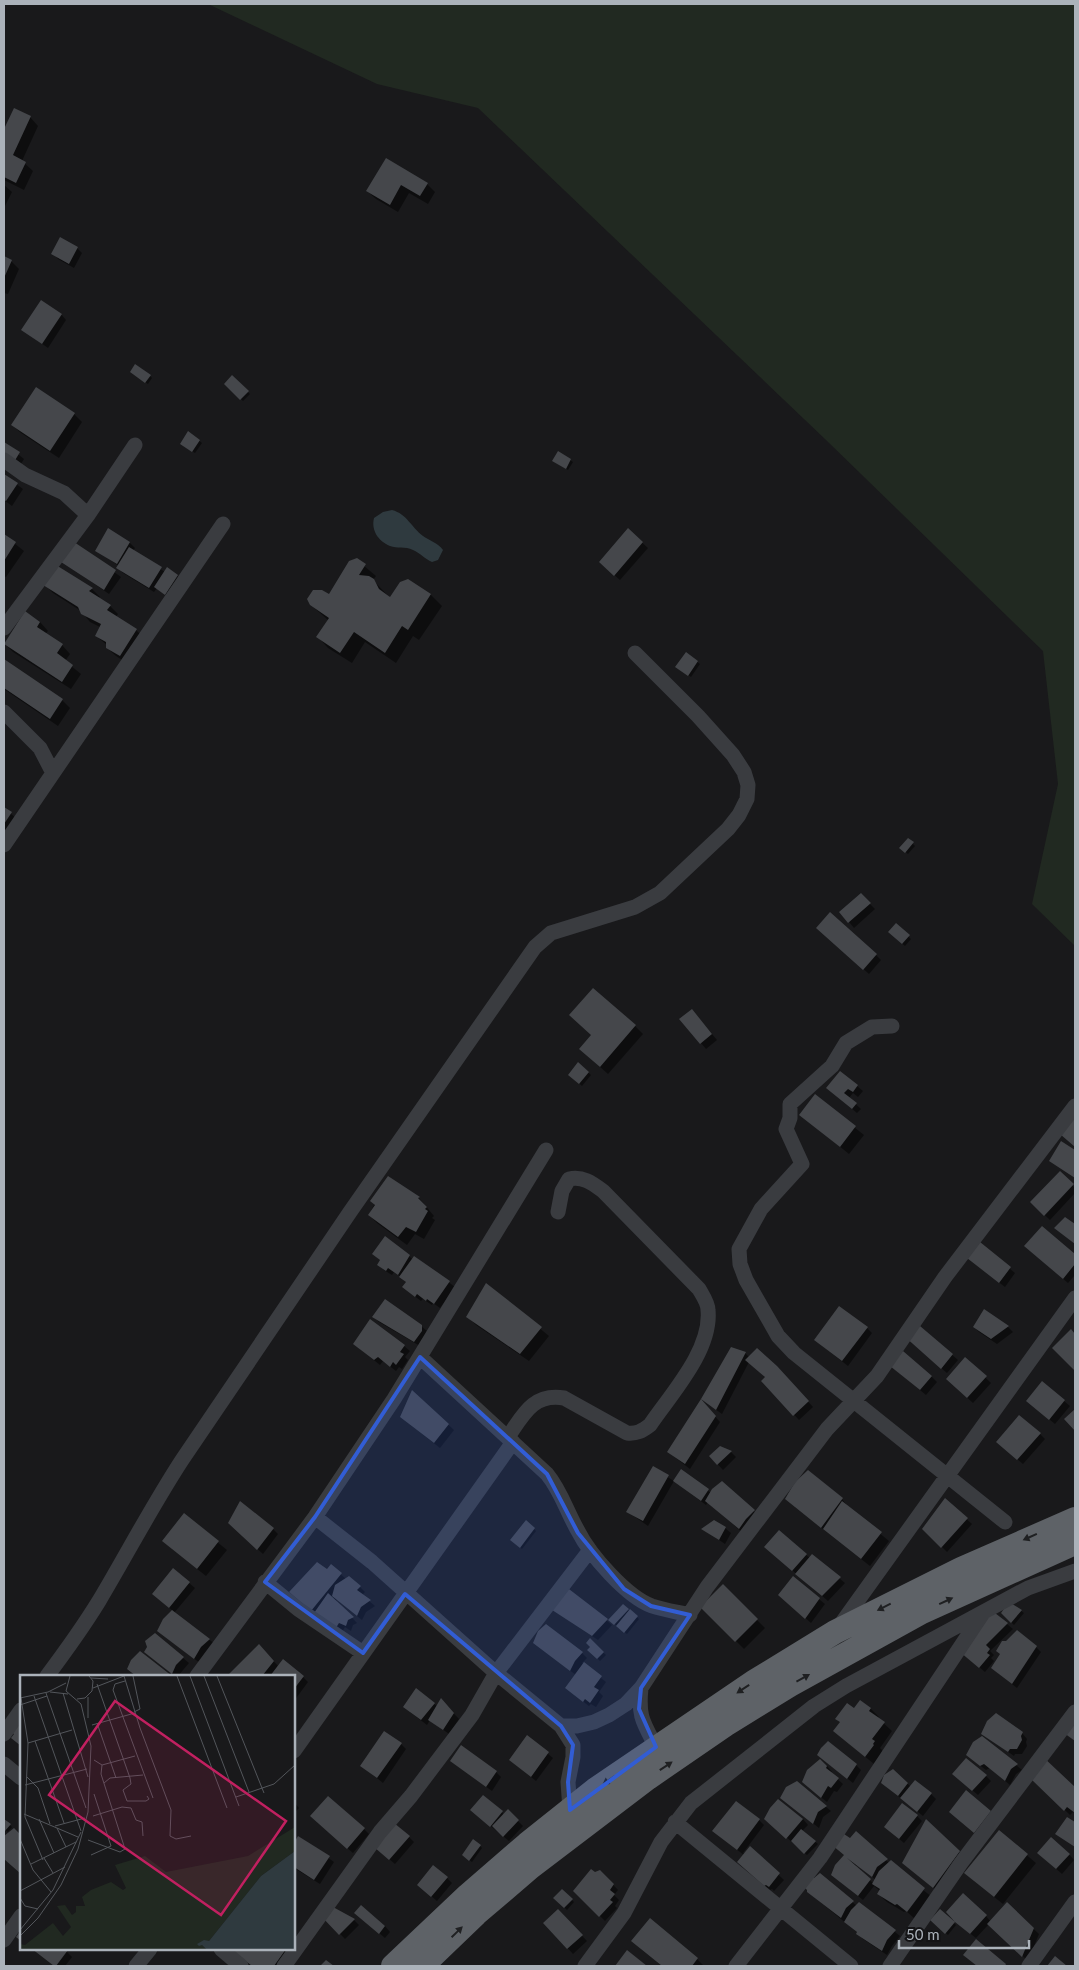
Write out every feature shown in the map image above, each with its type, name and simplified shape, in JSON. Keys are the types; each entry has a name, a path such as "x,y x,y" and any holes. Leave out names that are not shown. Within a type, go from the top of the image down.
{"highway":[{"path":"393,1966 468,1895 570,1810 656,1747 755,1681 835,1632 961,1569 1075,1519"},
{"path":"422,1966 476,1914 531,1867 648,1778 725,1725 790,1685 922,1612 1075,1543"}],"street":[{"path":"4,628 88,515 135,445"},
{"path":"4,460 25,475 64,493 88,515"},
{"path":"4,845 223,524"},
{"path":"48,1675 94,1609 182,1460 367,1188 535,947 551,933 647,902 660,893 728,829 739,815 747,799 748,785 744,772 733,755 698,716 635,653"},
{"path":"4,712 40,748 53,773"},
{"path":"892,1026 872,1027 846,1044 832,1066 790,1104 790,1118 786,1130 802,1164 761,1209 739,1249 738,1256 746,1280 784,1344 1005,1522"},
{"path":"561,1726 577,1726 594,1722 609,1715 626,1704 641,1688 707,1588 827,1428 856,1401 876,1376 945,1277 1075,1106"},
{"path":"198,1675 315,1517 394,1399 546,1150"},
{"path":"295,1750 405,1594 510,1440 527,1409 542,1399 564,1398 627,1433 635,1434 650,1425 686,1374 700,1350 706,1333 708,1310 705,1299 699,1289 602,1191 591,1182 580,1178 569,1179 562,1191 558,1212"},
{"path":"835,1632 1075,1298"},
{"path":"420,1357 554,1483 578,1533 590,1550 624,1589 652,1606 690,1615"},
{"path":"315,1517 372,1562 405,1594 496,1673 561,1726 573,1745 573,1757 568,1782 570,1810"},
{"path":"284,1966 380,1832 472,1716 496,1673 590,1550"},
{"path":"585,1966 624,1913 661,1842 691,1803 814,1706 846,1686 1028,1588 1072,1575"},
{"path":"265,1582 298,1609 363,1653"},
{"path":"736,1966 820,1858 984,1611"},
{"path":"641,1688 639,1709 643,1722 656,1747"},
{"path":"4,1734 20,1711"},
{"path":"890,1966 961,1863 1075,1712"},
{"path":"4,1764 20,1777"},
{"path":"675,1822 851,1966"},
{"path":"1029,1966 1075,1902"},
{"path":"4,1940 20,1917"},
{"path":"136,1966 149,1950"},
{"path":"222,1950 241,1966"}],"highlighted area":[{"path":"420,1357 547,1474 578,1533 624,1589 651,1606 690,1615 641,1688 639,1709 656,1747 570,1810 568,1782 573,1745 561,1726 405,1594 363,1653 265,1582 315,1517"}],"shaded area":[{"path":"208,4 1075,4 1075,946 1032,904 1058,784 1043,651 825,439 478,108 377,84"},
{"path":"392,510 401,514 423,536 443,550 438,560 432,562 413,550 390,546 376,535 374,518 383,512"}],"building":[{"path":"14,108 31,116 13,155 26,162 16,183 4,177 4,129"},
{"path":"386,158 428,183 420,196 401,185 390,205 366,191"},
{"path":"60,237 78,247 69,264 51,254"},
{"path":"4,256 12,260 4,278"},
{"path":"41,300 62,314 42,344 21,330"},
{"path":"135,364 151,375 145,383 130,372"},
{"path":"232,375 249,391 240,400 224,384"},
{"path":"36,387 75,413 50,451 11,425"},
{"path":"188,431 200,440 192,452 180,444"},
{"path":"4,442 20,452 14,462 4,456"},
{"path":"558,451 571,459 566,469 552,461"},
{"path":"4,474 18,483 6,501 4,500"},
{"path":"108,528 130,542 117,564 95,551"},
{"path":"628,528 643,542 614,576 599,562"},
{"path":"4,534 16,542 4,561"},
{"path":"74,542 116,570 104,590 61,562"},
{"path":"129,547 162,567 149,588 116,568"},
{"path":"357,558 366,564 359,575 369,576 374,579 379,589 390,597 400,582 408,579 431,594 408,630 402,626 385,653 354,632 340,653 316,637 329,618 310,605 307,599 313,590 322,590 329,594 349,561"},
{"path":"56,565 93,588 89,591 111,605 107,610 137,629 120,656 106,648 106,642 95,636 101,624 81,614 78,607 43,585"},
{"path":"167,567 178,575 165,595 154,587"},
{"path":"25,611 40,622 37,627 63,644 57,653 73,665 62,682 4,644"},
{"path":"686,652 698,661 688,676 675,667"},
{"path":"4,659 63,699 50,719 4,688"},
{"path":"4,807 12,812 4,824"},
{"path":"908,838 914,842 905,853 899,848"},
{"path":"861,893 871,903 848,923 839,912"},
{"path":"830,912 877,954 863,970 816,928"},
{"path":"896,923 910,935 902,944 888,932"},
{"path":"593,988 636,1025 600,1067 579,1049 591,1035 569,1015"},
{"path":"692,1009 712,1034 700,1044 679,1019"},
{"path":"578,1062 589,1072 579,1084 568,1075"},
{"path":"840,1071 858,1085 853,1092 848,1089 844,1093 857,1103 852,1109 826,1088"},
{"path":"815,1094 856,1126 840,1147 799,1115"},
{"path":"1075,1113 1075,1147 1060,1134"},
{"path":"1061,1141 1075,1150 1075,1178 1049,1161"},
{"path":"1060,1171 1074,1184 1044,1216 1030,1202"},
{"path":"388,1176 420,1197 418,1198 427,1207 425,1209 428,1211 416,1232 406,1227 398,1237 368,1215 375,1205 370,1201"},
{"path":"1065,1217 1075,1224 1075,1244 1054,1228"},
{"path":"1042,1226 1075,1254 1075,1264 1063,1279 1024,1246"},
{"path":"385,1236 410,1255 398,1275 388,1268 386,1271 377,1265 380,1260 372,1254"},
{"path":"980,1242 1011,1267 999,1283 967,1258"},
{"path":"414,1256 450,1281 434,1304 417,1294 415,1297 402,1287 406,1282 399,1277"},
{"path":"486,1283 542,1327 520,1354 466,1317"},
{"path":"385,1299 422,1325 422,1331 414,1342 372,1317"},
{"path":"839,1306 868,1327 842,1361 814,1340"},
{"path":"984,1309 1009,1326 991,1339 973,1327"},
{"path":"370,1319 405,1345 400,1352 404,1354 396,1365 393,1362 390,1367 378,1357 374,1360 353,1344"},
{"path":"920,1326 953,1354 941,1369 904,1336"},
{"path":"1071,1329 1075,1334 1075,1371 1052,1348"},
{"path":"731,1347 746,1352 716,1410 701,1399"},
{"path":"757,1348 777,1366 809,1401 793,1416 761,1381 765,1377 745,1360"},
{"path":"903,1351 932,1376 920,1390 890,1366"},
{"path":"965,1357 987,1376 967,1398 946,1379"},
{"path":"1042,1381 1065,1400 1049,1420 1026,1401"},
{"path":"412,1390 449,1424 434,1443 400,1417"},
{"path":"701,1399 716,1416 685,1464 667,1452"},
{"path":"1075,1409 1075,1431 1064,1419"},
{"path":"1019,1415 1041,1433 1017,1460 996,1442"},
{"path":"720,1446 732,1451 717,1465 709,1456"},
{"path":"653,1466 669,1475 643,1521 626,1512"},
{"path":"681,1469 709,1489 701,1501 673,1481"},
{"path":"808,1470 843,1498 821,1528 785,1499 795,1482"},
{"path":"722,1481 755,1510 739,1529 705,1501 712,1489"},
{"path":"945,1498 968,1518 941,1548 922,1529"},
{"path":"240,1501 274,1528 257,1550 228,1523"},
{"path":"842,1501 882,1532 861,1559 823,1529"},
{"path":"184,1513 219,1541 197,1569 162,1541"},
{"path":"526,1520 535,1528 520,1548 510,1540"},
{"path":"714,1520 726,1527 719,1540 701,1529"},
{"path":"779,1530 807,1554 792,1571 764,1547"},
{"path":"812,1554 841,1577 822,1596 795,1574"},
{"path":"317,1562 327,1569 331,1564 342,1573 311,1611 289,1592"},
{"path":"173,1568 190,1582 169,1608 152,1594"},
{"path":"349,1576 361,1586 357,1590 371,1600 361,1607 357,1616 332,1596 335,1585"},
{"path":"793,1576 820,1598 805,1619 778,1595"},
{"path":"723,1584 758,1619 735,1642 700,1607"},
{"path":"565,1586 608,1619 592,1636 549,1608"},
{"path":"328,1593 354,1617 348,1620 346,1626 339,1623 334,1631 314,1613"},
{"path":"1009,1602 1022,1610 1011,1623 1001,1613"},
{"path":"623,1604 629,1609 614,1625 608,1620"},
{"path":"630,1609 638,1616 624,1633 616,1626"},
{"path":"172,1610 210,1639 201,1647 194,1659 157,1631 163,1619"},
{"path":"991,1610 1008,1623 986,1645 990,1649 987,1653 990,1655 979,1668 960,1652"},
{"path":"546,1624 583,1652 575,1661 570,1671 533,1643 538,1631"},
{"path":"1017,1630 1037,1646 1012,1684 991,1668 1000,1654 996,1651 1002,1641 1006,1641"},
{"path":"155,1633 184,1657 176,1665 172,1674 144,1652 147,1647 145,1641"},
{"path":"590,1638 604,1652 597,1659 587,1650 590,1647 586,1643"},
{"path":"259,1644 274,1661 263,1675 228,1675"},
{"path":"140,1651 171,1675 135,1675 127,1669 131,1660"},
{"path":"283,1659 304,1676 295,1688 295,1675 271,1675"},
{"path":"584,1662 602,1676 594,1687 599,1690 590,1703 585,1699 583,1702 565,1688"},
{"path":"416,1688 435,1703 421,1720 403,1707"},
{"path":"441,1698 454,1713 443,1730 428,1720"},
{"path":"860,1700 871,1708 869,1711 885,1722 872,1739 875,1741 874,1745 865,1757 833,1731 840,1722 835,1719 847,1703 854,1708"},
{"path":"996,1713 1023,1732 1022,1740 1017,1749 1010,1749 1008,1752 981,1734 987,1721"},
{"path":"1075,1716 1075,1741 1064,1733"},
{"path":"20,1720 20,1745 11,1738 14,1734 11,1732"},
{"path":"384,1731 402,1743 377,1778 360,1766"},
{"path":"527,1735 549,1752 531,1777 509,1760"},
{"path":"982,1736 1018,1764 1011,1769 1005,1781 984,1764 980,1766 966,1755 973,1742"},
{"path":"828,1741 857,1764 847,1779 817,1755"},
{"path":"461,1745 497,1771 486,1787 450,1761"},
{"path":"1042,1756 1075,1787 1075,1813 1067,1807 1064,1811 1031,1779"},
{"path":"966,1758 987,1775 972,1791 952,1774"},
{"path":"820,1759 827,1766 826,1768 839,1778 831,1788 828,1786 821,1798 802,1782 807,1770"},
{"path":"893,1769 908,1783 898,1796 881,1783 884,1775"},
{"path":"915,1780 932,1793 917,1812 900,1798"},
{"path":"797,1781 827,1806 818,1812 813,1824 780,1798 786,1787"},
{"path":"966,1790 991,1811 974,1833 949,1812"},
{"path":"483,1795 503,1811 490,1827 470,1810"},
{"path":"328,1796 365,1828 347,1849 310,1816"},
{"path":"778,1799 803,1819 786,1839 764,1819"},
{"path":"736,1801 760,1819 737,1850 712,1831"},
{"path":"902,1803 918,1815 899,1839 884,1827"},
{"path":"508,1809 519,1820 503,1837 492,1826"},
{"path":"1067,1817 1075,1822 1075,1847 1055,1834"},
{"path":"4,1819 11,1824 5,1831 4,1830"},
{"path":"926,1819 960,1851 933,1888 902,1863"},
{"path":"394,1823 410,1836 389,1860 374,1847"},
{"path":"14,1828 20,1834 20,1873 4,1859 4,1836"},
{"path":"801,1829 816,1841 804,1854 791,1841"},
{"path":"999,1830 1028,1854 994,1897 964,1873"},
{"path":"856,1831 888,1859 877,1867 872,1877 847,1858 871,1879 858,1896 831,1875 835,1865 844,1855 832,1845 841,1832 850,1838"},
{"path":"298,1836 330,1856 314,1880 295,1868 295,1841"},
{"path":"1051,1837 1070,1854 1056,1869 1037,1853"},
{"path":"473,1839 481,1845 469,1861 462,1855"},
{"path":"750,1846 780,1873 769,1887 764,1886 737,1862"},
{"path":"891,1860 925,1888 907,1912 897,1904 895,1905 877,1894 880,1889 872,1884 879,1871"},
{"path":"433,1865 448,1877 431,1897 417,1885"},
{"path":"591,1869 595,1872 600,1870 614,1884 610,1890 615,1894 610,1900 613,1902 599,1917 573,1891"},
{"path":"820,1873 854,1901 846,1908 841,1918 807,1892 803,1886 811,1875 814,1878"},
{"path":"562,1889 573,1899 564,1908 553,1898"},
{"path":"963,1893 987,1915 970,1934 946,1912"},
{"path":"859,1902 896,1930 887,1940 882,1951 856,1934 857,1932 844,1922 851,1910"},
{"path":"1007,1902 1034,1928 1022,1957 987,1924"},
{"path":"361,1905 385,1926 379,1934 354,1913"},
{"path":"333,1907 355,1919 339,1935 322,1917"},
{"path":"558,1909 583,1935 567,1949 543,1923"},
{"path":"940,1909 955,1922 945,1934 930,1920"},
{"path":"650,1918 698,1958 692,1966 662,1966 631,1941"},
{"path":"20,1931 20,1940 16,1937"},
{"path":"976,1939 1006,1964 1005,1966 977,1966 963,1955"},
{"path":"33,1950 68,1950 56,1966"},
{"path":"231,1950 285,1950 274,1966 252,1966"},
{"path":"627,1950 647,1966 615,1966"},
{"path":"1055,1956 1067,1966 1047,1966"},
{"path":"326,1960 334,1966 320,1966"}]}
